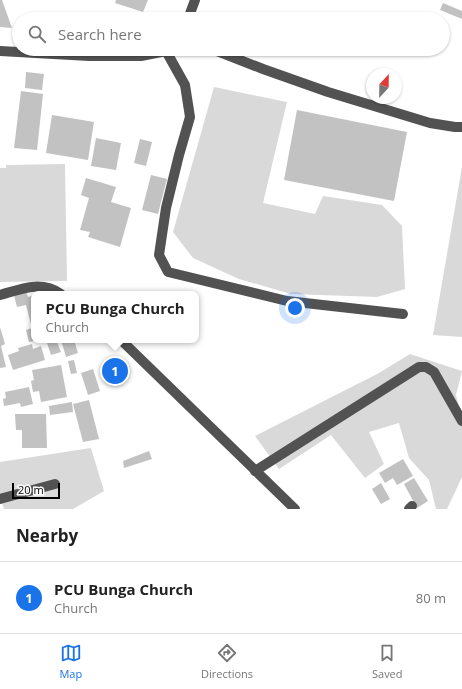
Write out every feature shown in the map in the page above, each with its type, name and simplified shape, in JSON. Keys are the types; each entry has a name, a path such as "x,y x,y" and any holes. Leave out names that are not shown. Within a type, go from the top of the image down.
{"street":[{"path":"191,12 195,0"},
{"path":"0,51 12,52"},
{"path":"89,56 141,56"},
{"path":"170,56 185,86 190,117 166,208 159,255 168,272 287,300 403,314"},
{"path":"230,56 328,92 430,123 455,128 462,127"},
{"path":"0,294 30,286 43,286 57,291"},
{"path":"124,343 295,509"},
{"path":"255,471 419,368 426,367 434,372 462,421"},
{"path":"0,499 55,484"}],"shaded area":[{"path":"214,87 287,102 263,203 315,214 323,196 382,205 402,226 405,289 377,297 291,294 239,279 193,258 173,232"},
{"path":"65,164 67,281 0,282 0,168 6,168 6,165"},
{"path":"462,167 462,337 433,335"},
{"path":"410,354 462,371 456,395 462,418 462,477 447,509 436,509 429,480 409,458 399,423 369,432 384,464 365,478 331,435 279,469 255,436 379,373"},
{"path":"91,448 104,491 73,509 4,509 0,497 0,462"}],"building":[{"path":"0,0 2,0 12,28 0,27"},
{"path":"116,0 148,0 143,12 115,3"},
{"path":"443,3 462,11 462,19 450,14 450,12 440,10"},
{"path":"26,72 44,74 42,90 25,88"},
{"path":"21,91 43,94 37,150 14,148"},
{"path":"297,110 407,132 394,201 284,180"},
{"path":"52,115 94,122 88,160 46,153"},
{"path":"96,138 121,143 116,170 91,166"},
{"path":"140,139 152,142 146,166 134,163"},
{"path":"151,175 167,179 158,214 142,210"},
{"path":"86,178 116,187 111,202 131,208 120,247 88,237 90,232 80,230 89,198 81,195"},
{"path":"26,291 28,297 31,296 31,324 26,305 17,307 14,295"},
{"path":"0,327 5,344 1,346 6,367 0,368"},
{"path":"31,328 31,342 29,342 26,330"},
{"path":"47,343 57,343 61,352 51,355"},
{"path":"62,343 75,343 78,353 66,357"},
{"path":"32,344 33,349 41,346 45,360 13,370 8,355 19,351 18,348"},
{"path":"74,360 77,373 71,374 68,361"},
{"path":"61,365 67,397 41,402 39,391 33,392 31,381 34,380 32,370"},
{"path":"93,369 100,391 88,395 81,373"},
{"path":"29,387 33,404 21,407 20,403 4,406 3,399 6,398 5,392"},
{"path":"89,400 99,439 83,442 73,404"},
{"path":"72,402 73,412 50,415 49,406"},
{"path":"15,414 46,414 47,448 22,448 22,430 16,430"},
{"path":"149,451 152,459 124,468 123,461"},
{"path":"403,459 413,476 397,485 393,478 385,483 379,473"},
{"path":"414,478 428,501 417,508 404,484"},
{"path":"381,483 390,499 381,504 372,489"}],"place":[{"name":"PCU Bunga Church","path":"115,371"}]}
